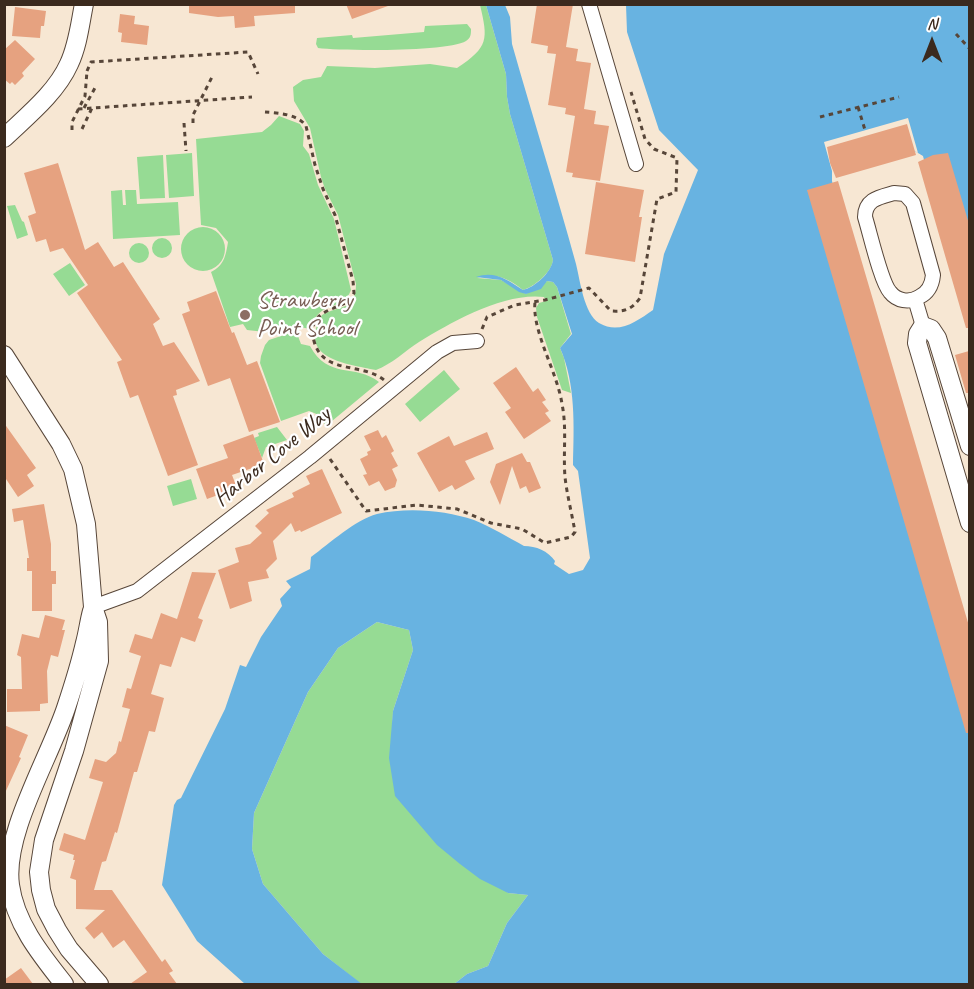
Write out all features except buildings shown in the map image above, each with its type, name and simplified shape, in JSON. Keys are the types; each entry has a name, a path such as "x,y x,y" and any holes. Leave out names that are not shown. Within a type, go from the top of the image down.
{"street":[{"path":"4,138 48,94 69,64 79,33 84,4"},
{"path":"589,4 636,164"},
{"path":"899,193 905,194 912,203 933,275 929,289 923,296 915,299 906,301 897,298 889,292 885,284 865,217 866,206 875,198 899,193"},
{"path":"915,299 923,326 931,330 937,338 969,446"},
{"path":"923,326 918,334 917,343 969,522"},
{"name":"Harbor Cove Way","path":"93,607 137,591 322,448 391,388 445,348 453,343 477,341"},
{"path":"4,355 61,444 73,469 86,524 93,607 98,622 99,661 74,751 44,840 39,872 46,909 57,930 69,949 99,984"},
{"path":"64,984 40,952 20,918 12,893 9,868 17,828 65,710 93,607"}],"path":[{"path":"956,34 969,49"},
{"path":"72,130 72,122 85,96 87,71 91,62 248,52 258,74"},
{"path":"69,64 87,71"},
{"path":"193,123 194,115 212,77"},
{"path":"84,108 96,86"},
{"path":"78,109 252,97"},
{"path":"820,117 899,97"},
{"path":"858,107 865,130"},
{"path":"82,129 92,108"},
{"path":"265,112 281,113 303,121 306,126 322,189 335,215 353,280 354,293 350,301 322,312 315,322 312,334 316,348 332,364 368,372 382,378 391,388"},
{"path":"184,123 186,151"},
{"path":"477,341 487,317 515,305 545,300 585,289"},
{"path":"322,448 366,511 417,505 457,509 491,523 522,529 545,543 571,537 574,532 565,477 563,406 558,380 539,333 534,313 535,302"}],"green space":[{"path":"480,5 486,5 506,74 510,114 553,260 542,278 523,290 496,276 477,278 501,280 526,294 547,281 553,282 557,287 571,334 560,348 571,393 562,390 537,317 536,308 539,303 546,301 544,297 513,299 479,310 432,334 376,370 339,362 328,357 315,341 316,330 322,315 350,303 356,284 338,215 321,177 310,128 294,101 293,87 303,80 321,77 327,66 375,68 430,64 457,68 475,54 484,41"},
{"path":"467,24 471,29 468,40 456,45 418,49 349,50 318,48 316,44 317,38 352,35 353,38 424,32 425,26"},
{"path":"279,116 300,124 304,131 303,146 309,154 318,185 334,219 351,290 342,302 320,313 310,329 295,326 265,332 247,330 243,324 230,327 211,272 222,263 228,242 216,228 201,225 196,139 262,132"},
{"path":"192,153 194,196 169,198 166,155"},
{"path":"163,155 165,198 140,199 137,157"},
{"path":"122,190 123,205 126,205 125,190 136,190 137,204 178,202 180,235 113,239 111,191"},
{"path":"15,205 28,235 17,239 7,206"},
{"path":"203,227 219,233 225,249 219,265 203,271 187,265 181,249 187,233"},
{"path":"162,238 169,241 172,248 169,255 162,258 155,255 152,248 155,241"},
{"path":"139,243 146,246 149,253 146,260 139,263 132,260 129,253 132,246"},
{"path":"70,263 85,285 69,296 53,274"},
{"path":"296,331 301,344 310,346 317,357 325,363 370,376 379,382 326,426 319,415 309,411 281,421 260,363 265,345 269,340"},
{"path":"444,370 460,389 420,422 405,404"},
{"path":"277,427 287,440 266,447 262,458 254,438 259,436 258,433"},
{"path":"191,479 197,499 173,506 167,486"},
{"path":"377,622 409,630 413,650 393,711 392,738 508,893 528,895 507,923 488,966 467,974 454,984 361,984 323,954 263,884 252,849 254,813 308,692 338,648"}],"water":[{"path":"486,5 505,5 510,17 512,44 586,305 594,319 614,328 628,325 653,310 664,254 698,170 659,130 627,32 626,5 969,5 969,313 949,258 923,156 908,147 832,168 832,181 855,288 953,646 969,687 969,984 454,984 467,974 488,966 507,923 528,895 508,893 480,879 437,845 395,796 389,758 393,711 413,650 409,630 377,622 338,648 308,692 254,813 252,849 263,884 323,954 362,984 245,984 197,941 162,885 174,805 181,798 225,709 240,665 246,667 261,637 282,606 280,599 291,587 286,581 310,569 311,557 334,539 360,521 377,514 426,511 474,520 524,546 549,554 555,561 554,564 569,574 583,570 590,558 578,471 573,465 574,420 569,376 560,348 572,334 557,287 553,282 547,281 541,289 526,294 501,280 476,277 495,275 523,290 542,279 553,260 510,114 506,74"}],"pier":[{"path":"908,118 918,153 908,147 833,168 832,171 824,142"}],"place":[{"name":"Strawberry Point School","path":"245,315"}]}
